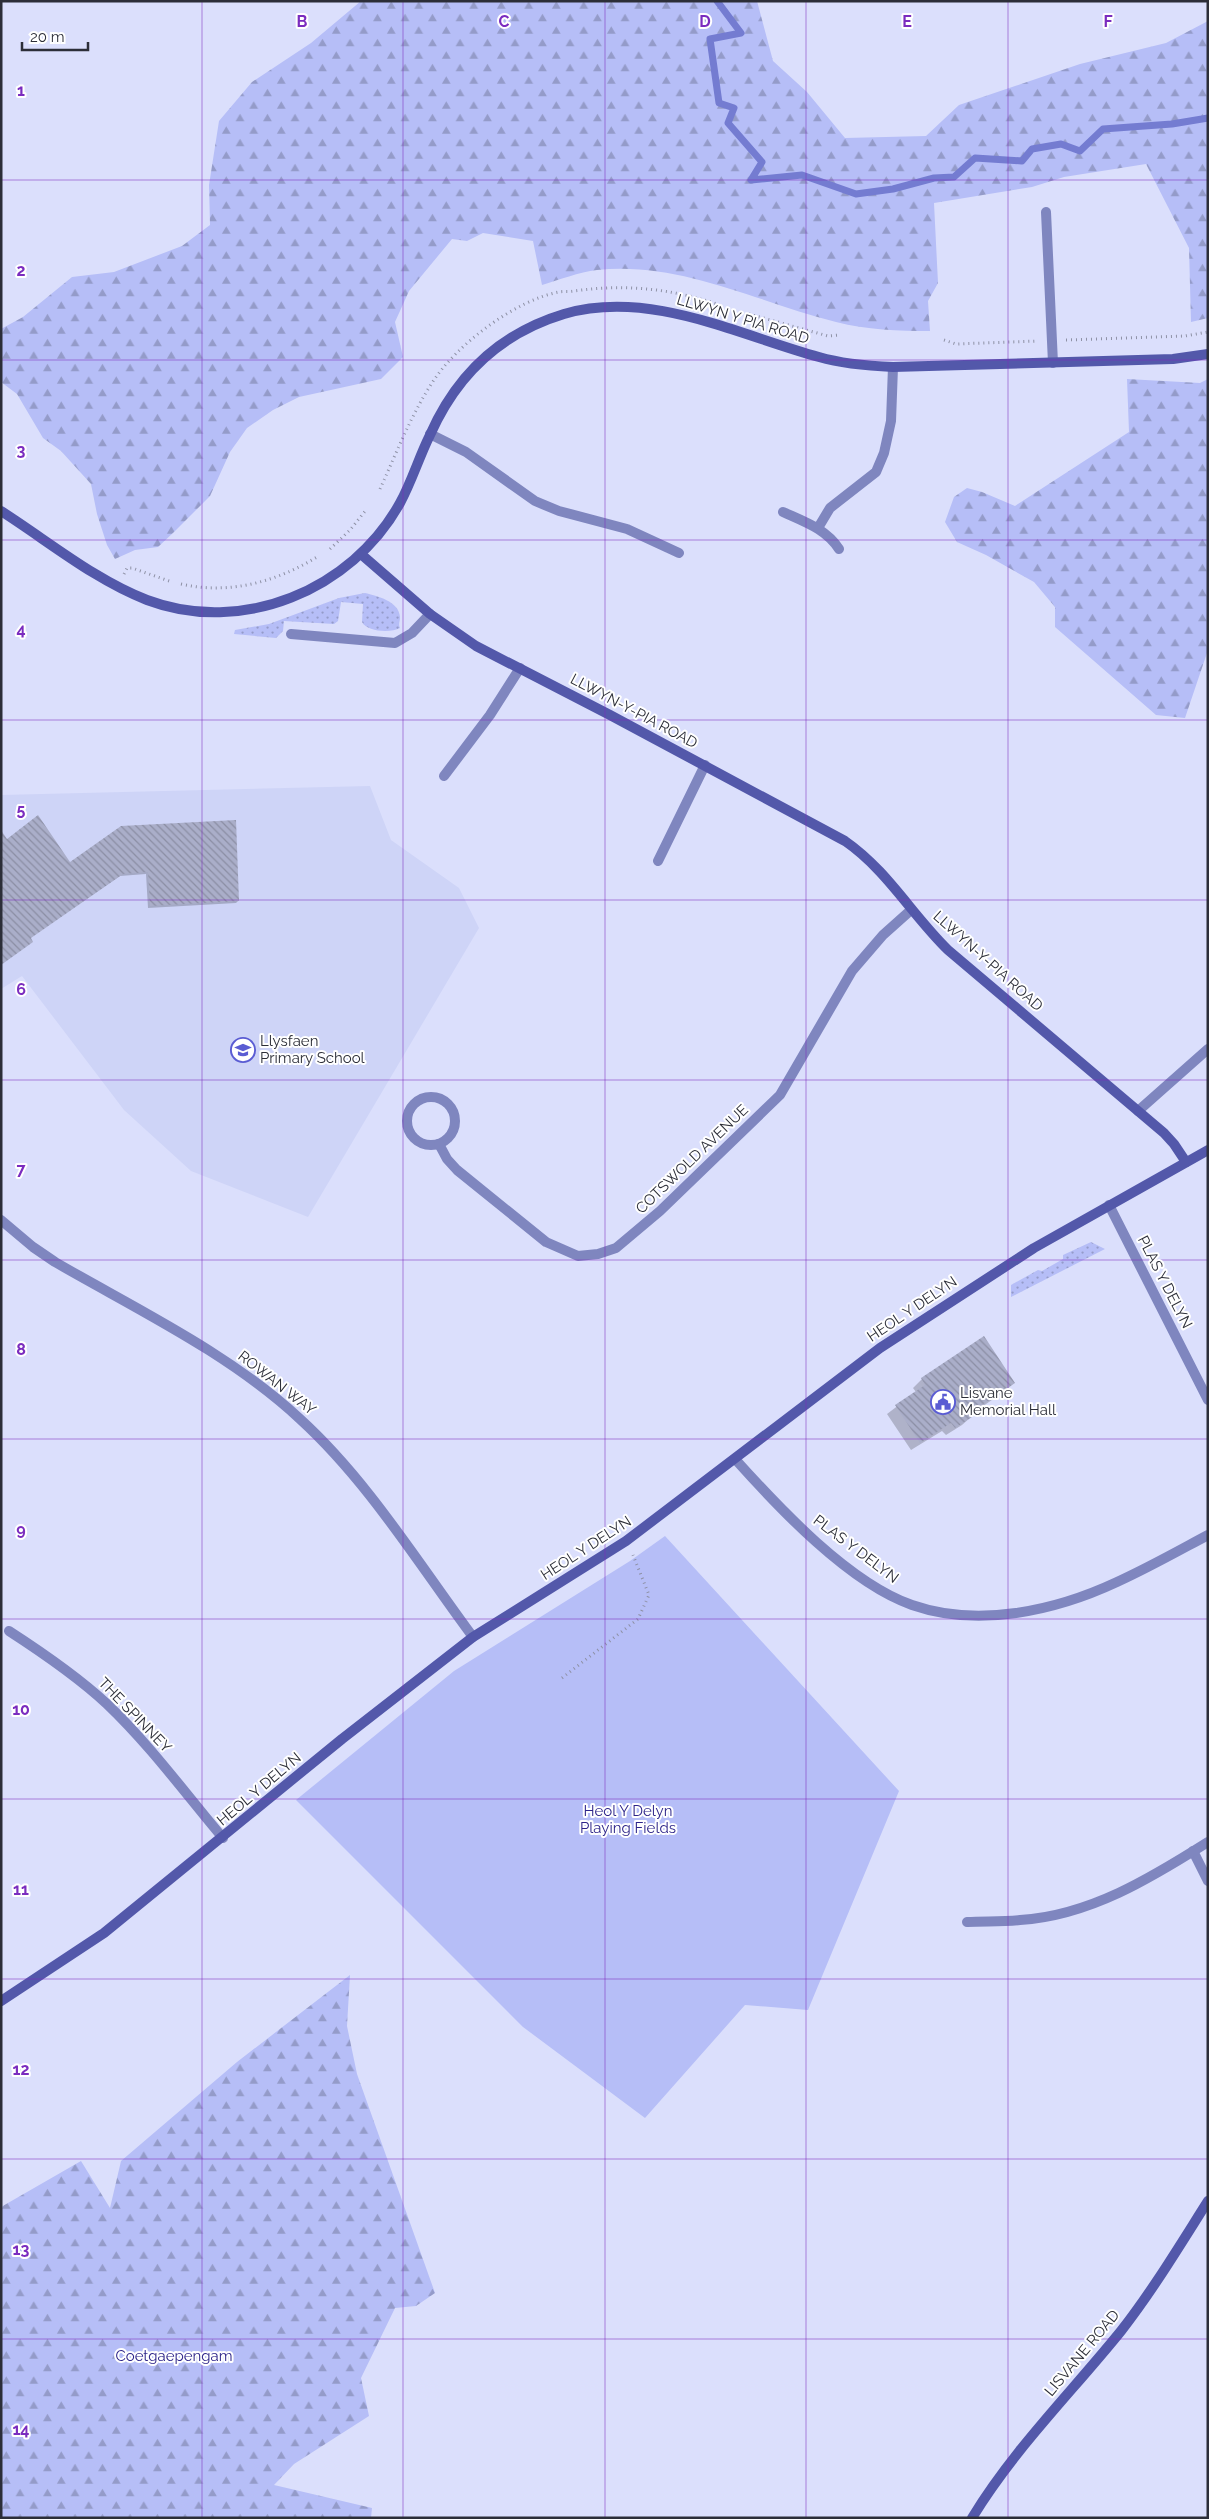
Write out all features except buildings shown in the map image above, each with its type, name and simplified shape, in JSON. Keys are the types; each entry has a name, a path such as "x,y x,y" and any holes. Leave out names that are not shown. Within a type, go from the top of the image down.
{"street":[{"path":"1046,212 1053,363"},
{"name":"LLWYN Y PIA ROAD","path":"362,555 398,506 444,405 472,368 493,348 529,328 575,312 609,308 662,310 821,358 859,365 893,367 1053,363 1173,359 1208,354"},
{"path":"818,528 830,508 876,472 884,453 891,421 893,367"},
{"path":"430,434 466,452 534,501 559,511 627,529 679,553"},
{"path":"1,511 93,571 146,599 171,607 211,612 261,608 324,583 362,555"},
{"path":"783,512 818,528 831,537 839,549"},
{"name":"LLWYN-Y-PIA ROAD","path":"362,555 430,614 476,646 846,841 872,862 948,950 1138,1111 1174,1144 1186,1162"},
{"path":"292,634 395,643 408,636 430,614"},
{"path":"444,776 490,715 520,668"},
{"path":"658,861 705,765"},
{"name":"COTSWOLD AVENUE","path":"440,1144 447,1159 457,1170 546,1242 578,1256 598,1254 616,1248 660,1211 780,1096 852,971 883,935 912,910"},
{"path":"1138,1111 1208,1048"},
{"path":"425,1098 441,1099 446,1101 452,1110 454,1126 451,1133 440,1144 424,1144 417,1141 408,1128 408,1112 418,1100 425,1098"},
{"name":"HEOL Y DELYN","path":"1,2001 104,1933 223,1838 342,1739 473,1637 626,1541 843,1375 934,1310 1026,1252 1208,1150"},
{"name":"PLAS Y DELYN","path":"1109,1205 1208,1400"},
{"name":"ROWAN WAY","path":"1,1220 32,1247 55,1262 240,1371 299,1418 346,1467 473,1637"},
{"name":"PLAS Y DELYN","path":"735,1459 762,1489 809,1535 862,1576 888,1594 911,1604 951,1613 994,1615 1016,1613 1069,1600 1117,1582 1208,1535"},
{"name":"THE SPINNEY","path":"9,1630 79,1679 107,1705 150,1750 223,1838"},
{"path":"967,1922 1021,1920 1084,1908 1123,1891 1208,1842"},
{"path":"1193,1851 1208,1881"},
{"name":"LISVANE ROAD","path":"972,2518 992,2485 1023,2444 1144,2301 1208,2201"}],"path":[{"path":"749,314 828,336 839,335"},
{"path":"944,340 956,344 1185,336 1208,332"},
{"path":"330,549 350,530 366,510"},
{"path":"181,584 215,588 255,584 289,572 317,558"},
{"path":"118,585 127,568 172,582"},
{"path":"562,1678 638,1619 649,1595 626,1541"}],"shaded area":[{"name":"Llysfaen Primary School","path":"370,786 391,840 459,888 479,928 308,1217 191,1171 124,1110 22,976 1,989 1,795"}],"green space":[{"path":"361,1 757,1 773,61 807,92 845,138 926,136 959,105 1080,64 1166,43 1208,21 1208,318 1191,322 1189,248 1146,164 1064,177 1032,187 934,203 938,283 928,301 930,331 883,330 848,325 806,314 718,285 658,272 628,269 597,270 576,274 542,285 533,241 483,233 467,241 452,239 409,291 395,322 403,357 381,379 299,397 273,410 247,428 230,452 210,496 174,532 158,547 135,550 115,559 107,545 97,514 91,484 61,451 43,438 17,394 1,382 1,329 23,317 72,277 114,272 182,246 210,225 209,185 219,121 252,82 311,43"},
{"path":"1127,379 1200,383 1208,379 1208,650 1185,718 1156,715 1055,627 1055,607 1034,582 986,555 957,542 945,522 954,497 967,488 982,492 1015,506 1129,432"},
{"path":"365,593 387,600 396,607 399,611 400,628 385,631 369,628 362,622 363,604 341,602 338,621 334,624 284,621 283,631 276,638 234,634 235,630 269,624 339,598"},
{"path":"1091,1242 1105,1249 1011,1297 1011,1285 1038,1270 1042,1271 1063,1259 1063,1255"},
{"name":"Heol Y Delyn Playing Fields","path":"665,1536 899,1791 808,2010 745,2005 645,2118 523,2027 296,1800 454,1671 630,1561"},
{"name":"Coetgaepengam","path":"350,1975 347,2026 357,2074 435,2293 416,2306 395,2308 361,2378 369,2416 294,2464 274,2485 372,2508 371,2518 1,2518 1,2207 81,2161 110,2208 121,2161 237,2062"}],"waterway":[{"path":"717,1 741,33 710,39 719,103 734,108 728,123 762,162 751,180 802,175 856,194 893,189 934,178 954,177 975,158 1022,161 1032,149 1061,144 1080,151 1103,129 1172,124 1208,118"}],"place":[{"name":"Llysfaen Primary School","path":"243,1050"},
{"name":"Lisvane Memorial Hall","path":"943,1402"}]}
